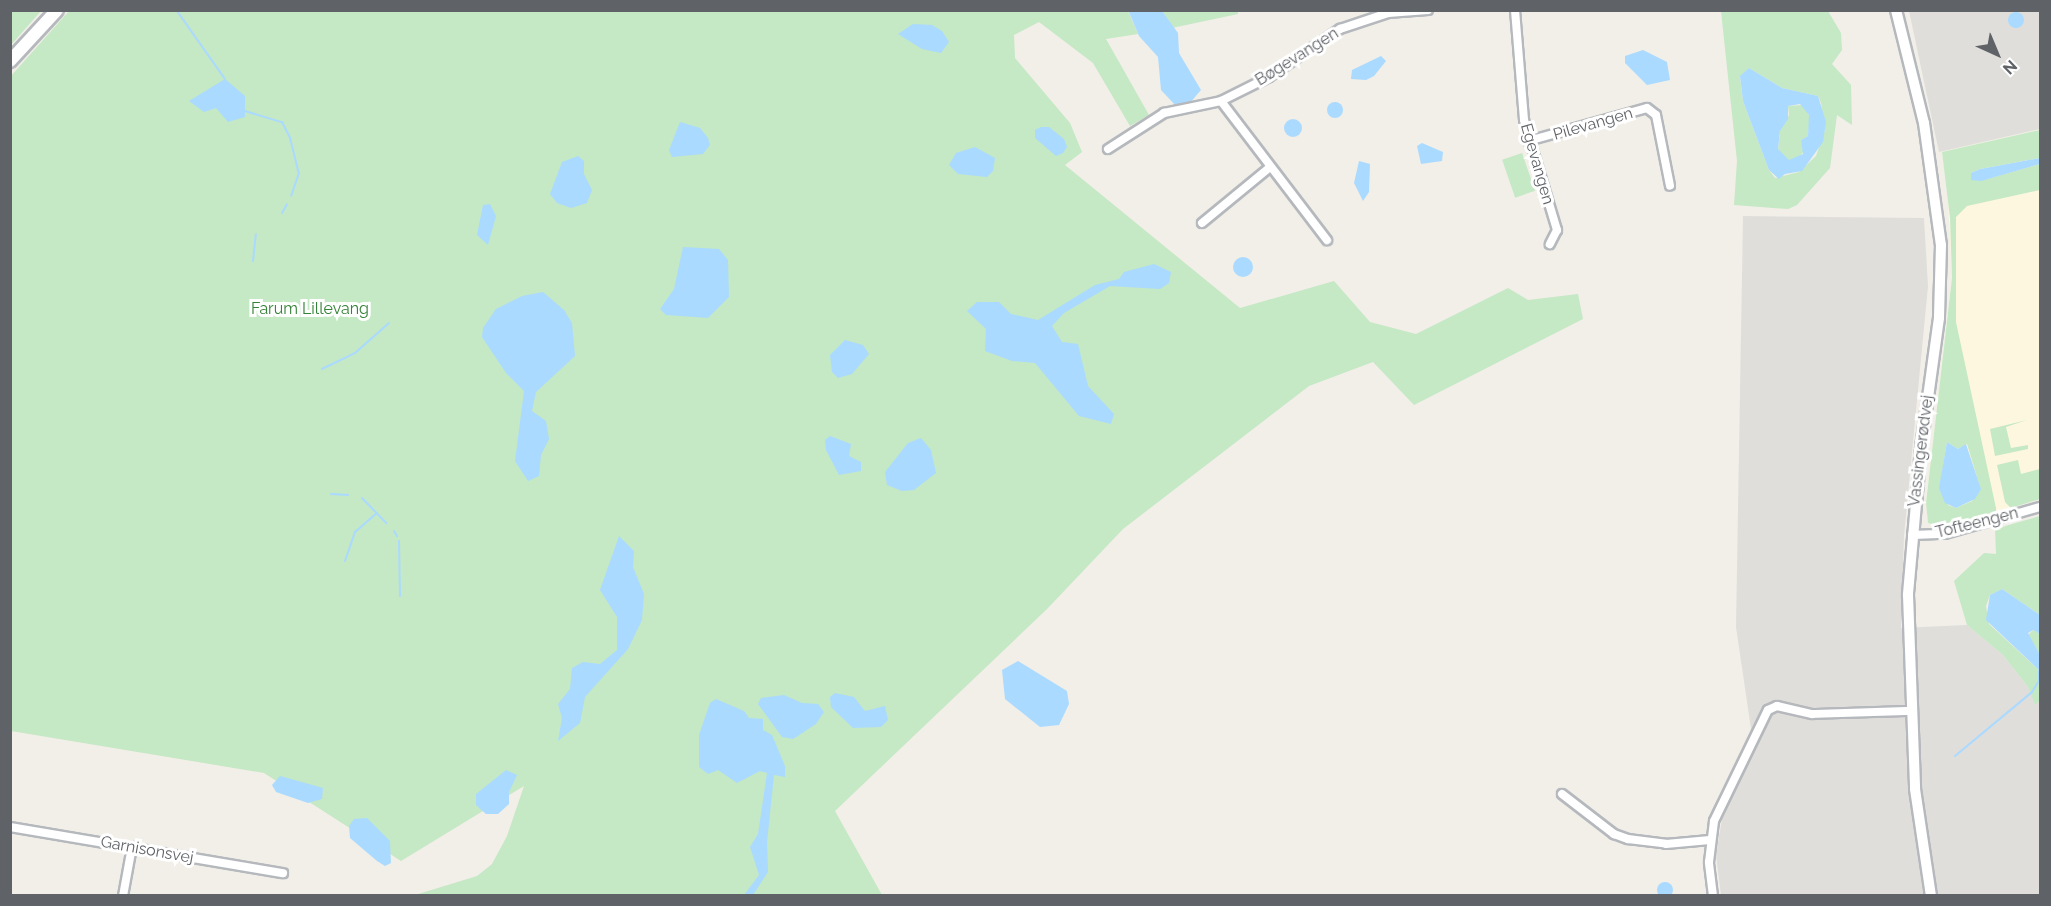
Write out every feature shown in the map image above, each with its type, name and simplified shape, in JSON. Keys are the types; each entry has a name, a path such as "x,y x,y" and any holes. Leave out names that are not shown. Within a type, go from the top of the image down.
{"main road":[{"path":"10,61 57,10"}],"street":[{"name":"Bøgevangen","path":"1108,149 1164,113 1221,101 1280,71 1340,29 1388,13 1428,10"},
{"name":"Egevangen","path":"1515,10 1528,141 1557,230 1550,244"},
{"name":"Vassingerødvej","path":"1896,10 1924,123 1941,245 1939,318 1912,535 1907,630 1915,789 1931,896"},
{"path":"1221,101 1269,168 1327,240"},
{"name":"Pilevangen","path":"1528,141 1647,108 1656,115 1670,186"},
{"path":"1202,224 1269,168"},
{"name":"Tofteengen","path":"1912,535 1945,534 2040,507"},
{"path":"1713,896 1710,840 1720,802 1768,710 1778,706 1812,714 1910,711"},
{"path":"1562,794 1614,834 1628,839 1666,844 1710,840"},
{"name":"Garnisonsvej","path":"10,827 283,873"},
{"path":"123,896 132,847"}],"shaded area":[{"path":"1909,11 2040,11 2040,129 1939,152"},
{"path":"2040,130 2040,499 1957,523 1935,525 1928,523 1926,503 1952,278 1948,199 1942,152"},
{"path":"1743,216 1924,218 1928,286 1904,536 1901,628 1967,625 2003,655 2028,687 2035,704 2040,701 2040,895 1721,895 1716,855 1722,819 1751,729 1736,627"}],"green space":[{"path":"1238,10 1238,14 1172,28 1162,11"},
{"path":"10,11 41,11 11,45"},
{"name":"Farum Lillevang","path":"69,11 1128,11 1138,34 1106,39 1149,115 1130,126 1093,63 1039,22 1014,35 1015,58 1070,123 1082,152 1065,165 1240,308 1334,281 1370,322 1416,334 1508,288 1528,300 1578,294 1583,319 1414,405 1373,362 1309,386 1123,529 1047,609 835,811 882,895 415,895 477,876 492,864 507,836 524,786 401,861 264,773 11,731 10,77"},
{"path":"1721,11 1828,11 1841,33 1842,50 1832,64 1851,85 1852,125 1837,115 1830,168 1797,205 1788,209 1734,205 1737,161","holes":["1749,68 1782,88 1818,96 1825,130 1816,156 1799,172 1775,178 1769,170 1743,101 1740,77"]},
{"path":"1803,105 1810,117 1808,136 1801,140 1804,151 1797,160 1789,161 1778,150 1780,131 1789,115 1788,106"},
{"path":"2040,130 2040,158 1980,169 1971,173 1971,180 1987,179 2040,164 2040,190 1967,206 1956,217 1956,322 1996,512 1960,522 1935,525 1928,523 1926,503 1952,278 1950,218 1942,152","holes":["1947,442 1958,449 1967,444 1980,487 1972,501 1956,508 1948,505 1942,473"]},
{"path":"1522,153 1535,191 1515,198 1502,160"},
{"path":"2027,420 2006,427 2011,448 2028,445 2028,449 1995,456 1990,429"},
{"path":"2018,460 2021,474 2040,469 2040,499 2011,508 2005,502 1997,465"},
{"path":"2040,516 2040,615 2002,589 1990,595 1986,606 1989,624 2040,671 2040,701 2035,705 2028,687 2003,655 1967,625 1954,581 1984,553 1996,554 1995,529"},
{"path":"2033,630 2040,634 2040,655 2028,635"}],"water":[{"path":"1128,10 1162,11 1178,33 1179,53 1201,90 1189,104 1176,106 1161,90 1158,57 1139,36"},
{"path":"2016,12 2022,14 2024,20 2022,26 2016,28 2010,26 2008,20 2010,14"},
{"path":"913,24 932,25 942,31 949,42 941,53 922,49 898,34"},
{"path":"1643,50 1667,62 1670,80 1647,85 1625,63 1625,56"},
{"path":"1381,56 1386,61 1374,76 1366,80 1351,79 1352,70"},
{"path":"1749,68 1782,88 1818,96 1826,122 1823,142 1802,171 1785,174 1779,179 1769,170 1743,101 1740,76","holes":["1800,104 1809,115 1808,136 1801,140 1803,154 1789,160 1778,149 1780,131 1788,119 1788,106"]},
{"path":"225,79 245,96 245,117 228,122 216,108 204,112 189,101"},
{"path":"1332,102 1338,102 1343,110 1341,116 1332,118 1327,113 1327,107"},
{"path":"1293,119 1299,122 1302,128 1299,134 1293,137 1287,134 1284,128 1287,122"},
{"path":"680,122 700,128 708,138 710,145 703,154 672,157 669,150"},
{"path":"1049,127 1064,139 1067,147 1063,153 1056,156 1035,138 1035,130"},
{"path":"1422,143 1443,152 1442,161 1421,164 1417,146"},
{"path":"975,147 995,158 993,171 987,177 958,174 949,165 956,153"},
{"path":"578,156 584,161 584,174 592,190 587,203 571,208 557,203 550,194 562,162"},
{"path":"2040,158 2040,164 1981,181 1971,180 1971,173 1980,169"},
{"path":"1359,161 1370,164 1369,192 1363,201 1354,183"},
{"path":"490,204 496,216 488,245 477,235 483,205"},
{"path":"683,247 719,249 728,260 729,297 708,318 666,315 660,309 674,289"},
{"path":"1243,257 1250,260 1253,267 1250,274 1243,277 1236,274 1233,267 1236,260"},
{"path":"1154,264 1171,272 1169,283 1160,289 1110,286 1064,313 1052,326 1062,342 1078,344 1088,386 1114,414 1111,424 1079,416 1035,363 1012,361 985,351 986,329 967,311 977,302 999,302 1011,314 1038,320 1095,285 1119,279 1124,272"},
{"path":"543,292 564,310 572,323 575,356 536,392 532,411 546,421 549,439 541,455 539,476 528,481 515,461 524,391 506,373 482,337 483,328 496,309 522,296"},
{"path":"845,340 863,345 869,354 852,374 838,378 832,372 830,355"},
{"path":"830,436 851,444 849,456 861,462 861,471 839,475 826,450 825,440"},
{"path":"921,438 931,450 936,473 914,490 902,491 887,485 885,472 908,443"},
{"path":"1947,442 1958,449 1966,444 1981,489 1975,499 1956,508 1945,503 1939,488"},
{"path":"619,536 634,551 633,567 644,594 642,620 628,649 585,697 580,723 558,741 562,718 558,704 570,689 572,668 583,662 600,664 617,650 617,617 600,590"},
{"path":"2002,589 2040,615 2040,634 2033,630 2028,633 2040,655 2040,671 1986,620 1990,595"},
{"path":"1018,661 1067,691 1069,704 1059,725 1040,727 1005,699 1002,670"},
{"path":"835,693 854,697 865,711 885,706 888,720 881,727 853,728 831,707 830,697"},
{"path":"784,695 802,703 818,704 824,712 816,724 793,739 782,737 758,704 761,698"},
{"path":"716,699 744,711 749,718 763,719 763,730 772,735 785,766 785,777 774,775 767,842 768,872 753,895 744,895 759,875 750,847 758,834 767,773 760,771 737,783 718,770 708,774 699,767 699,735 710,703"},
{"path":"506,770 517,775 509,792 509,804 498,814 486,814 476,805 476,794"},
{"path":"280,776 323,788 322,799 308,803 276,792 272,785"},
{"path":"367,818 390,841 391,863 385,866 350,838 349,826 354,819"},
{"path":"1665,882 1671,884 1673,890 1671,896 1665,898 1659,896 1657,890 1659,884"}],"waterway":[{"path":"177,11 225,79"},
{"path":"245,111 282,122 290,138 299,173 291,196"},
{"path":"282,213 287,204"},
{"path":"253,261 256,234"},
{"path":"322,369 355,353 389,323"},
{"path":"331,494 348,495"},
{"path":"362,498 386,523"},
{"path":"345,561 355,532 377,513"},
{"path":"394,531 397,536"},
{"path":"399,541 400,596"},
{"path":"1955,756 2032,692 2039,681 2039,671"}]}
